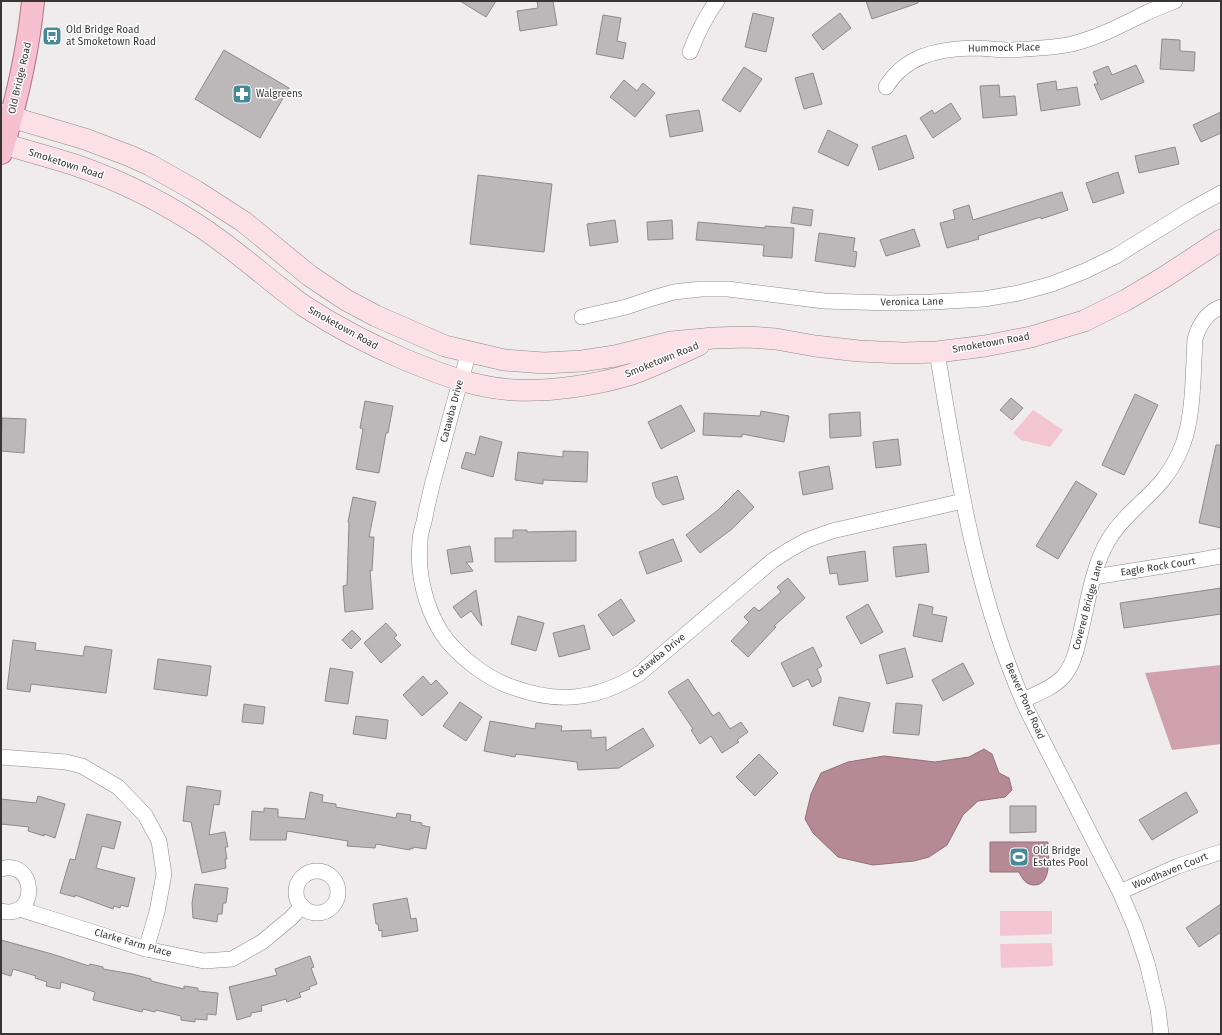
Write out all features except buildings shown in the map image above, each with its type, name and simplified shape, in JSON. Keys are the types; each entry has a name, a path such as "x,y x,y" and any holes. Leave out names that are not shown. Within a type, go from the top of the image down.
{"main road":[{"name":"Old Bridge Road","path":"2,147 6,115 23,72 31,26 33,1"},
{"name":"Smoketown Road","path":"6,115 85,139 150,165 196,191 249,226 310,276 346,300 376,316 446,346 504,360 544,363 582,361 615,356 671,342 714,338 748,337 776,339 859,351 903,353 936,352 985,346 1031,337 1084,321 1126,300 1221,240"},
{"name":"Smoketown Road","path":"2,147 76,166 117,182 156,200 193,222 222,242 303,305 344,330 387,352 460,380 479,385 512,390 568,387 604,381 632,374 714,338"}],"street":[{"path":"690,52 699,29 718,1"},
{"name":"Hummock Place","path":"886,88 899,70 926,54 945,50 972,48 1011,50 1034,49 1071,44 1100,35 1175,1"},
{"name":"Veronica Lane","path":"582,317 626,307 674,292 701,289 728,289 824,301 890,303 977,299 1019,293 1052,284 1085,271 1116,256 1192,209 1221,193"},
{"name":"Covered Bridge Lane","path":"1023,700 1051,686 1062,677 1069,668 1076,652 1100,557 1109,538 1122,522 1163,480 1174,463 1183,444 1188,424 1195,339 1198,329 1206,316 1221,306"},
{"name":"Catawba Drive","path":"469,352 429,493 420,542 420,564 423,587 431,613 442,633 467,661 507,686 529,693 550,697 568,698 589,695 609,689 639,674 772,561 807,540 832,531 963,501"},
{"name":"Beaver Pond Road","path":"936,352 963,501 984,592 1000,642 1023,700 1120,892 1135,927 1148,963 1158,1008 1161,1034"},
{"name":"Eagle Rock Court","path":"1094,577 1221,556"},
{"path":"1,757 66,762 82,766 118,787 145,815 159,841 164,874 158,912 146,949"},
{"name":"Woodhaven Court","path":"1120,892 1178,866 1221,852"},
{"path":"1,869 12,868 19,871 25,876 28,882 30,889 29,897 20,909"},
{"name":"Clarke Farm Place","path":"1,911 6,912 20,909 146,949 204,962 232,959 262,942 291,918 302,906"}],"shaded area":[{"path":"1033,410 1063,430 1050,447 1021,440 1013,433"},
{"path":"1221,665 1221,744 1172,750 1145,673"},
{"path":"984,749 992,754 999,773 1009,778 1012,790 1005,797 978,801 963,815 947,845 929,857 914,861 873,865 838,857 813,833 805,819 811,794 821,773 848,762 884,756 935,762 969,757"},
{"name":"Old Bridge Estates Pool","path":"990,842 1048,842 1049,862 1047,875 1044,881 1033,885 1026,882 1019,872 990,872"},
{"path":"1000,911 1052,911 1052,934 1000,936"},
{"path":"1052,943 1053,966 1001,968 1000,944"}],"place":[{"name":"Old Bridge Road at Smoketown Road","path":"52,36"},
{"name":"Walgreens","path":"242,94"},
{"name":"Old Bridge Estates Pool","path":"1019,857"}]}
